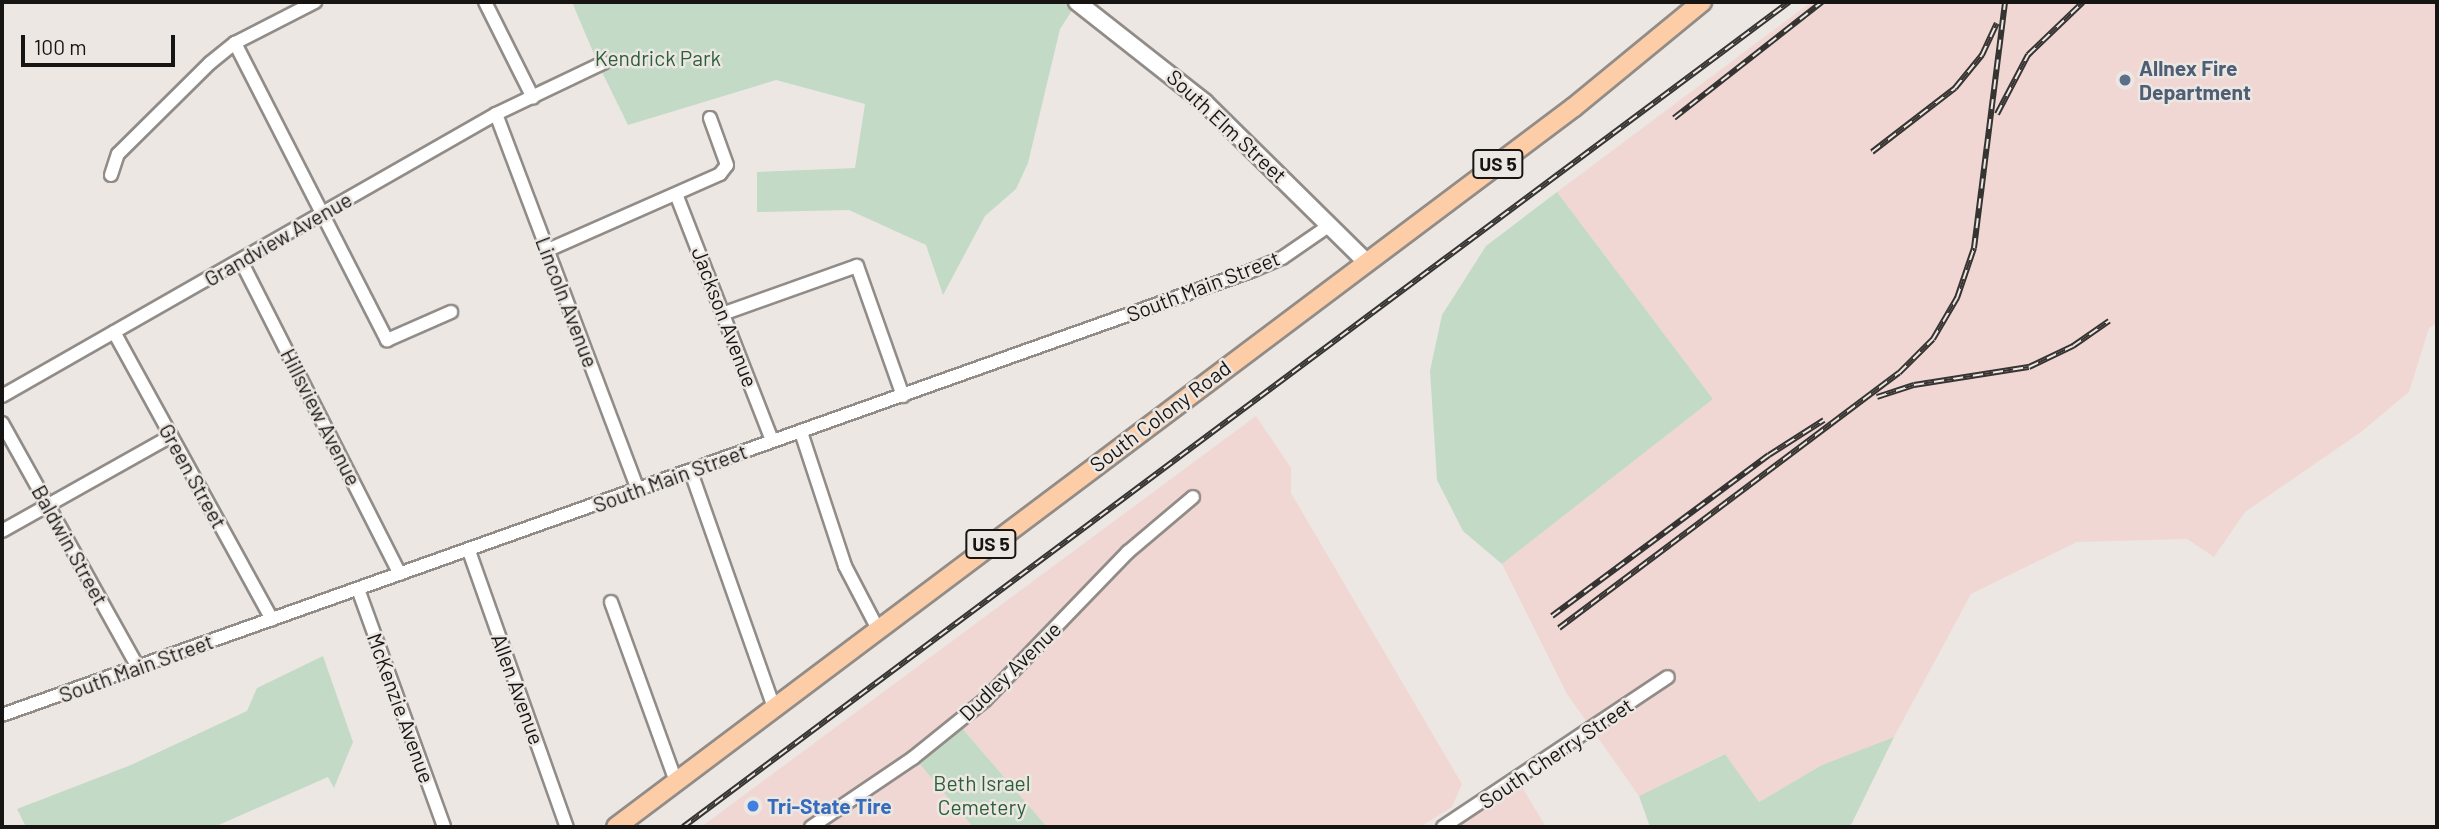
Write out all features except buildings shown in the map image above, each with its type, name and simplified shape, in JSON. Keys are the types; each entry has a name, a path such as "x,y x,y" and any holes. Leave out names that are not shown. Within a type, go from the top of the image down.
{"main road":[{"name":"South Elm Street","path":"1077,2 1204,102 1366,262"},
{"name":"South Colony Road","path":"616,827 1574,107 1702,2"}],"street":[{"path":"111,175 118,154 235,43 315,2"},
{"path":"485,2 533,98"},
{"path":"235,43 324,212 387,340 451,312"},
{"name":"Grandview Avenue","path":"2,396 496,114 603,63"},
{"name":"Lincoln Avenue","path":"496,114 638,490"},
{"path":"548,250 724,170 727,165 710,118"},
{"name":"Jackson Avenue","path":"676,194 725,313 772,440"},
{"name":"South Main Street","path":"2,714 469,551 691,472 772,440 801,432 1251,271 1285,257 1330,225"},
{"name":"Hillsview Avenue","path":"241,261 400,574"},
{"path":"725,313 857,267 902,396"},
{"name":"Green Street","path":"114,332 272,619"},
{"name":"Baldwin Street","path":"2,423 138,667"},
{"path":"801,432 845,566 878,629"},
{"path":"2,531 171,436"},
{"path":"691,472 774,708"},
{"name":"Dudley Avenue","path":"811,827 913,758 985,700 1135,545 1193,497"},
{"name":"Allen Avenue","path":"469,551 567,827"},
{"name":"McKenzie Avenue","path":"358,589 444,827"},
{"path":"611,602 676,782"},
{"name":"South Cherry Street","path":"1443,827 1603,724 1668,677"}],"shaded area":[{"path":"1811,2 2437,2 2437,323 2429,328 2409,392 2361,432 2245,512 2214,557 2187,539 2077,542 1971,594 1894,737 1822,765 1759,802 1724,754 1639,796 1567,694 1502,564 1713,399 1557,192"},
{"path":"1256,416 1291,468 1291,493 1462,784 1452,807 1420,827 1047,827 961,727 918,762 973,827 701,827"},
{"path":"1522,787 1546,827 1453,827"}],"green space":[{"name":"Kendrick Park","path":"572,2 1064,2 1073,9 1060,29 1028,163 1016,189 985,216 943,295 926,245 849,210 757,212 757,172 855,168 865,104 776,80 628,125 600,68 544,100 537,84 596,59"},
{"path":"1557,192 1713,399 1502,564 1463,531 1437,480 1430,371 1442,315 1486,246"},
{"path":"323,656 353,742 334,788 328,777 214,827 26,827 17,809 131,765 247,711 257,688"},
{"name":"Beth Israel Cemetery","path":"961,727 1047,827 973,827 918,762"},
{"path":"1894,737 1850,827 1650,827 1639,796 1725,754 1759,802 1822,765"}],"railway":[{"path":"683,827 1789,2"},
{"path":"1674,118 1822,2"},
{"path":"1559,628 1899,373 1933,339 1957,298 1974,248 2005,2"},
{"path":"1997,114 2028,55 2083,2"},
{"path":"1872,152 1955,88 1982,55 1997,23"},
{"path":"1877,397 1914,385 2029,367 2073,346 2109,321"},
{"path":"1552,616 1769,455 1824,420"}],"place":[{"name":"Allnex Fire Department","path":"2125,80"},
{"name":"Tri-State Tire","path":"753,806"}]}
